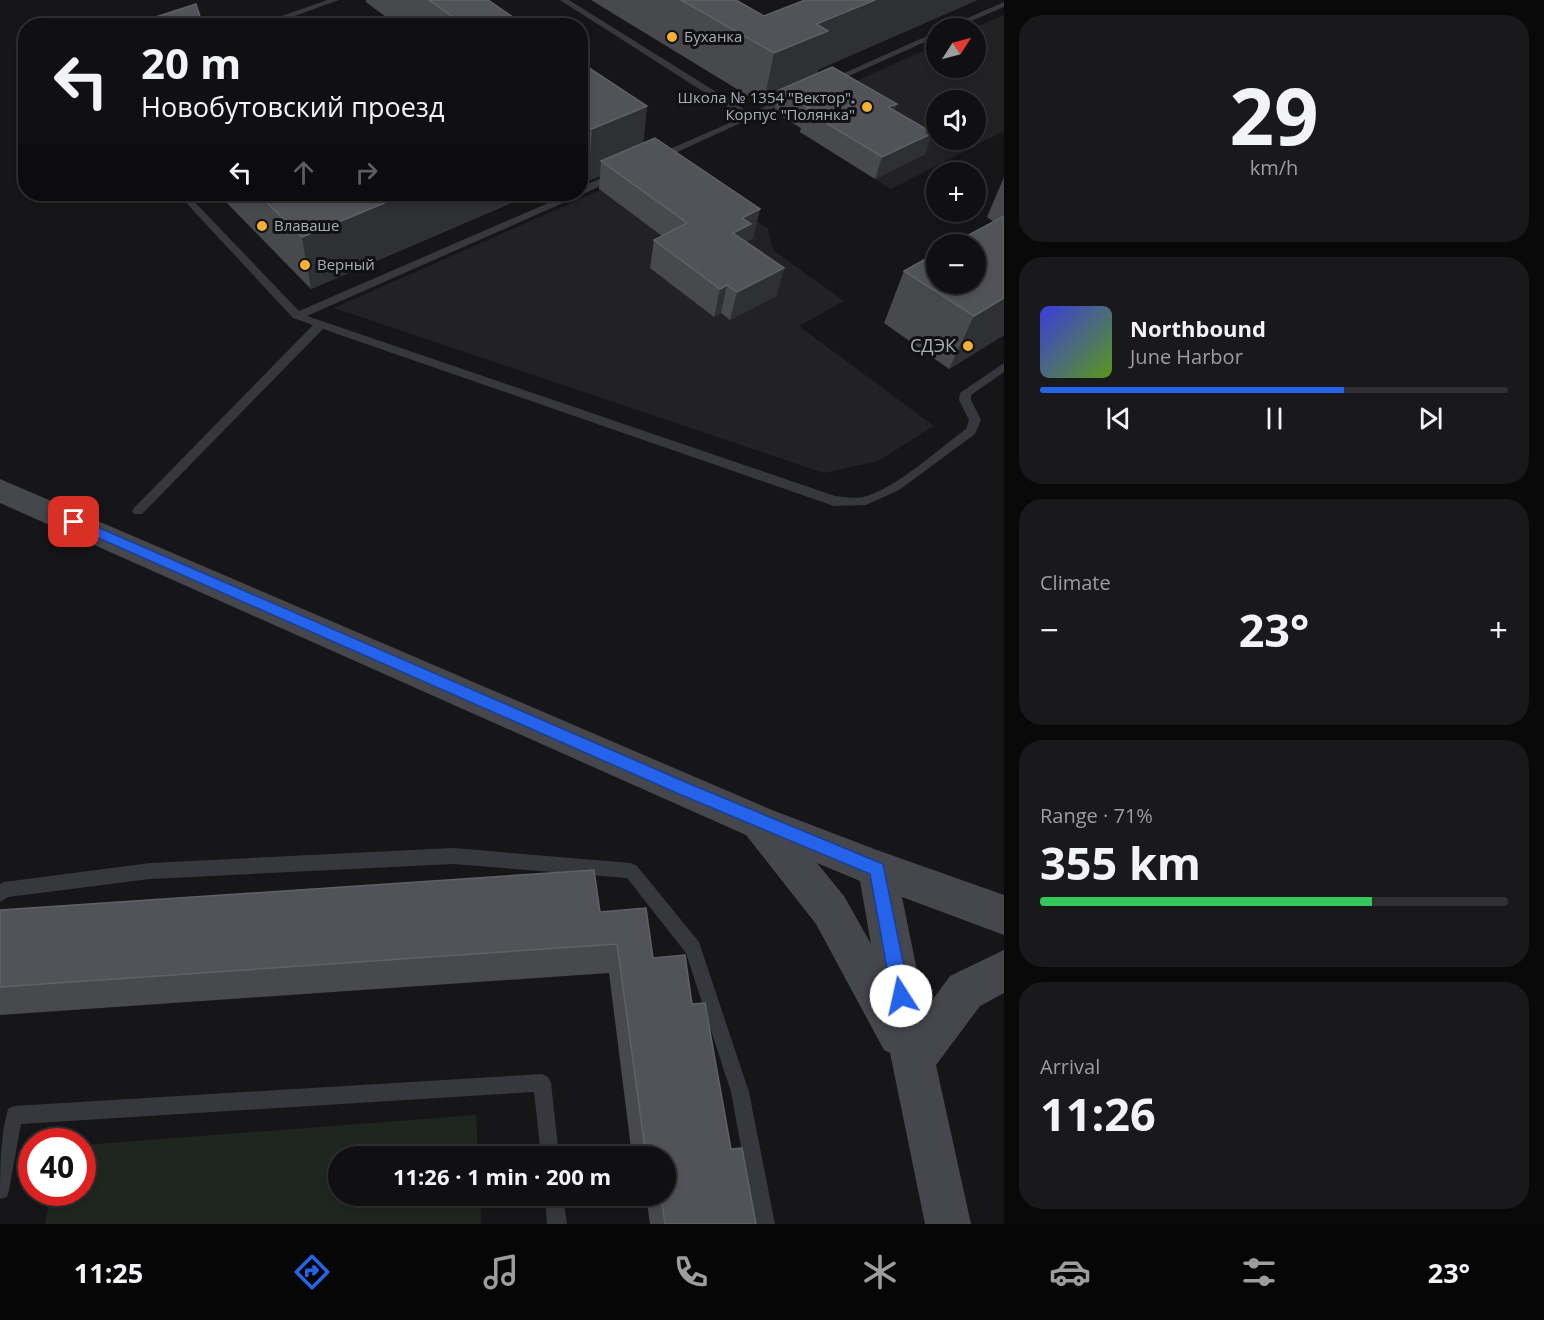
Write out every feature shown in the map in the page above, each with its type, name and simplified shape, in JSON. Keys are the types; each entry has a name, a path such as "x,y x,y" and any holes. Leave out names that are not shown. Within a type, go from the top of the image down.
{"street":[{"path":"0,490 759,822 877,869 1004,915"},
{"path":"759,822 830,910 913,1060"},
{"path":"877,869 913,1060 948,1224"},
{"path":"913,1060 965,991 1004,971"}],"lane":[{"path":"281,18 335,0"},
{"path":"564,0 750,117"},
{"path":"972,18 1004,4"},
{"path":"820,86 926,38"},
{"path":"830,81 841,88"},
{"path":"649,161 800,94"},
{"path":"659,146 668,153"},
{"path":"588,188 620,174"},
{"path":"189,201 297,316 834,501 869,500 885,492 971,431 975,420 965,400 966,393 1004,367"},
{"path":"297,316 560,201"},
{"path":"138,511 321,324"},
{"path":"0,894 4,891 150,871 453,856 631,871 693,948 740,1092 765,1224"},
{"path":"0,1190 14,1115 542,1083 549,1146"},
{"path":"555,1206 557,1224"}],"shaded area":[{"name":"Школа № 1354 \"Вектор\". Корпус \"Полянка\"","path":"1004,15 1004,131 986,140 986,90 926,90 926,150 967,150 944,162 926,162 926,171 891,189 800,132 803,130 783,114 926,50 926,78 986,78 986,23"},
{"path":"668,160 768,229 773,250 844,301 799,326 934,426 878,461 824,473 334,308 575,201 588,201 588,195"},
{"path":"476,1115 478,1146 328,1146 328,1206 480,1206 481,1224 45,1224 48,1206 96,1206 96,1144"}],"building":[{"path":"429,0 488,0 514,18 455,18"},
{"path":"681,0 736,0 764,16 805,0 875,0 816,24 828,31 774,53"},
{"path":"196,4 200,18 153,18"},
{"path":"588,67 647,106 592,129 588,127"},
{"path":"832,67 897,104 888,107 926,129 926,136 882,157 805,110 809,108 779,90"},
{"path":"655,138 760,209 742,218 751,224 733,233 784,268 737,292 727,285 720,289 654,240 687,223 601,161"},
{"path":"265,201 389,201 302,237"},
{"path":"1004,216 1004,298 974,316 940,294 986,294 986,234 971,234"},
{"path":"926,259 926,285 904,271"},
{"path":"594,870 600,912 646,908 653,958 685,955 692,1004 705,1003 731,1149 742,1148 756,1224 665,1224 662,1206 676,1206 676,1146 645,1146 617,944 0,987 0,910"}],"place":[{"name":"Буханка","path":"672,37"},
{"name":"Школа № 1354 \"Вектор\". Корпус \"Полянка\"","path":"867,107"},
{"name":"Влаваше","path":"262,226"},
{"name":"Верный","path":"305,265"},
{"name":"СДЭК","path":"968,346"}],"route":[{"path":"74,522 759,822 877,869 901,996"}]}
